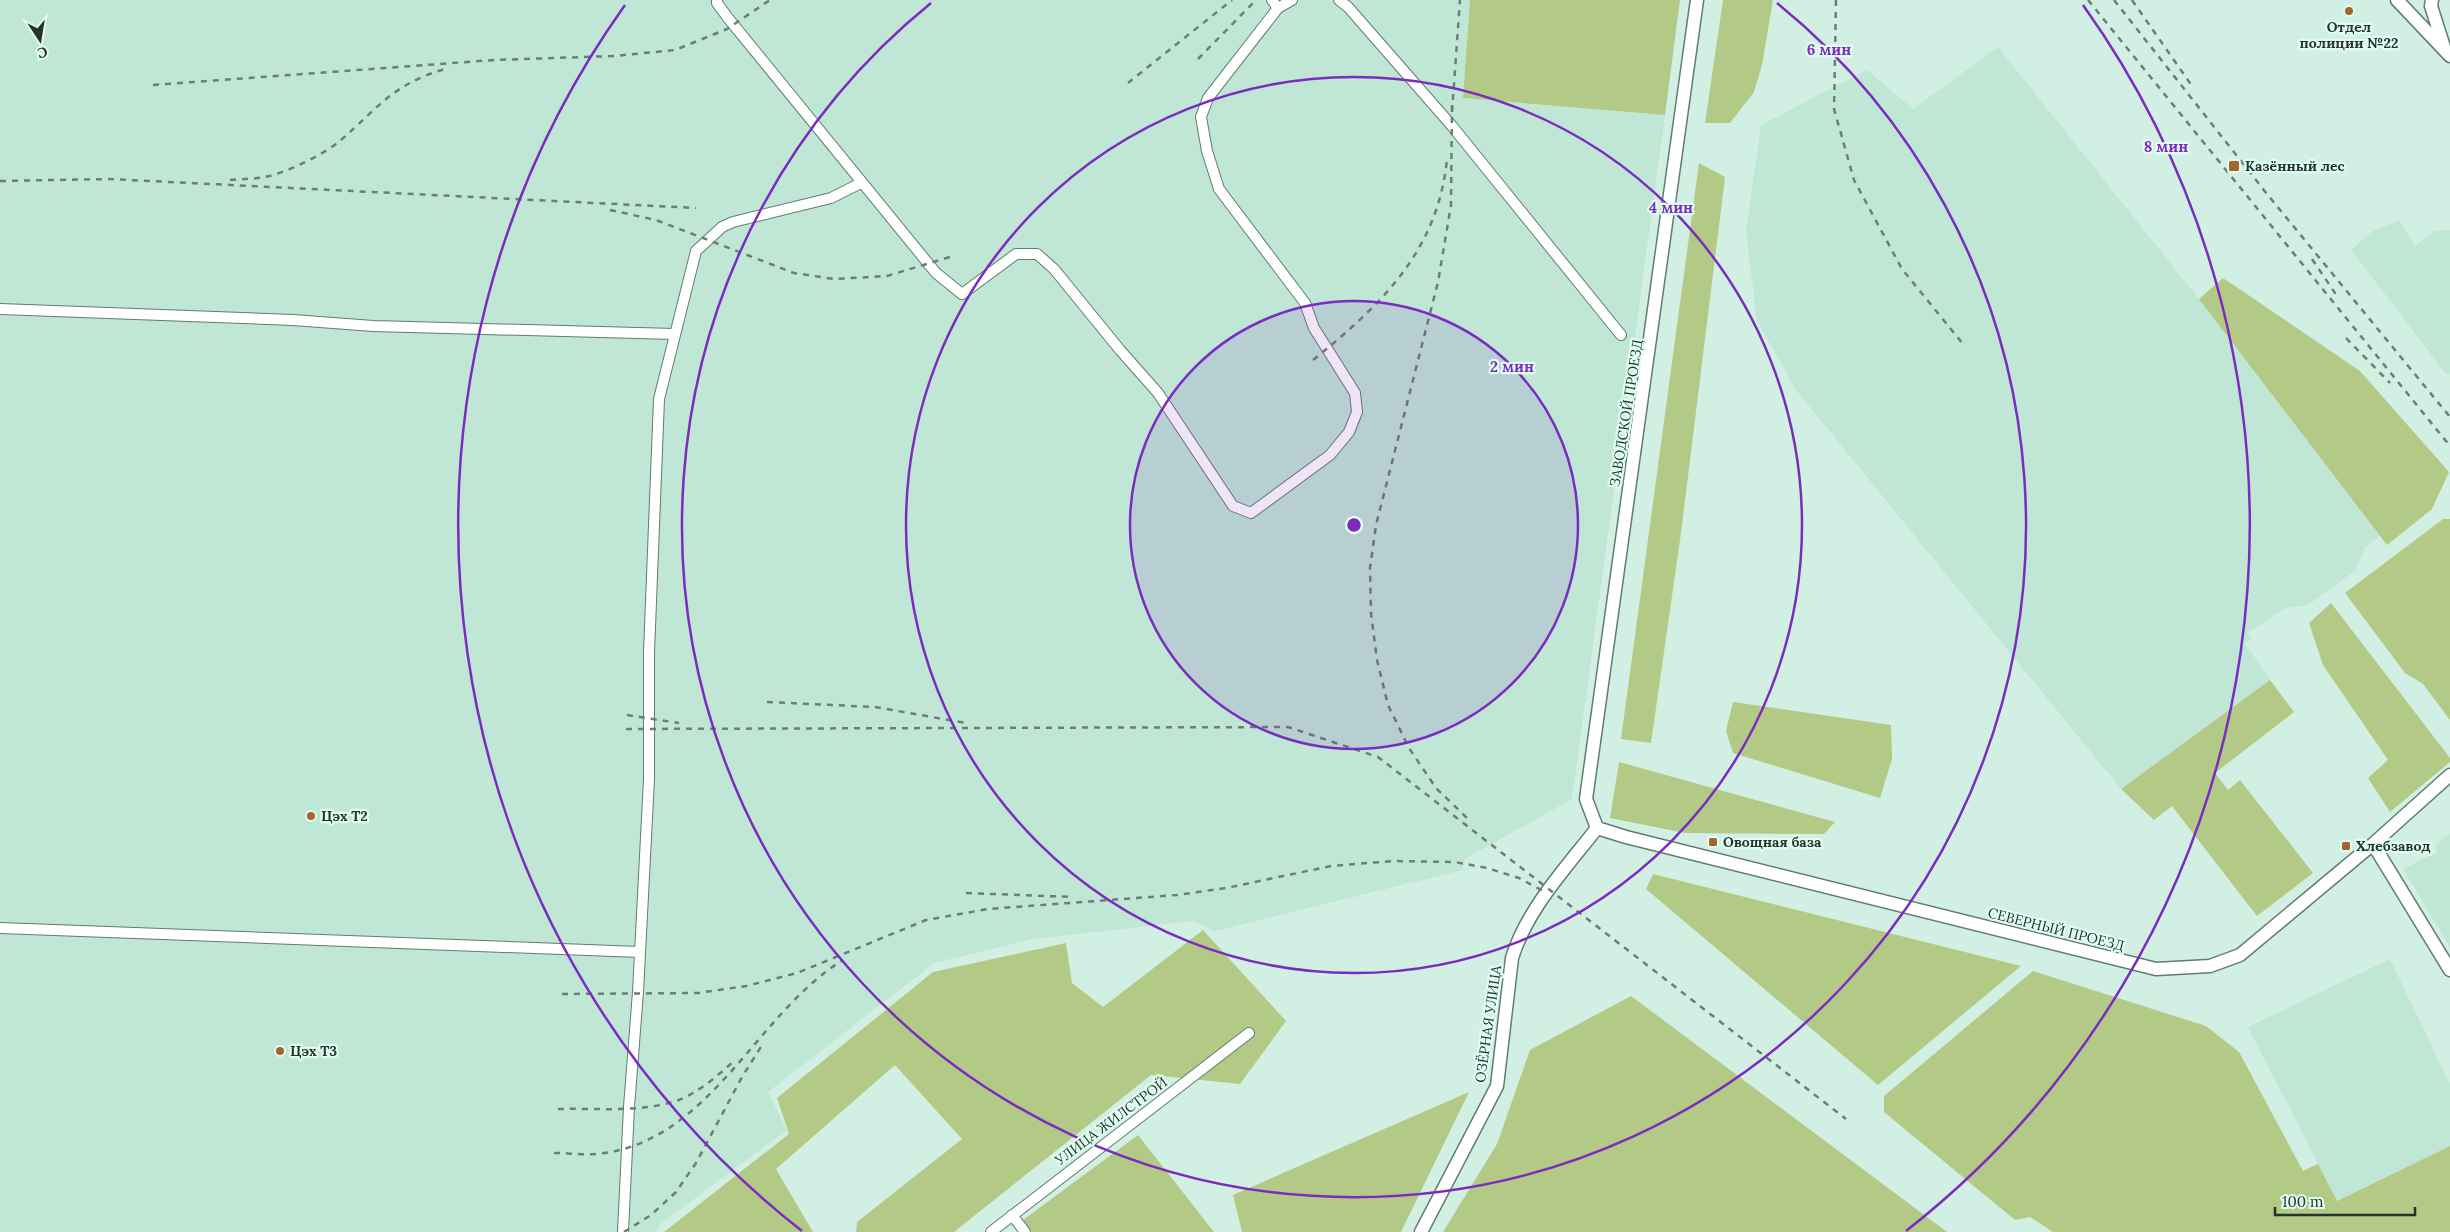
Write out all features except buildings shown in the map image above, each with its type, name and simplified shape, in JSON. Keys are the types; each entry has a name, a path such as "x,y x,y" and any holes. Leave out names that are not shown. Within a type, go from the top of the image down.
{"street":[{"path":"717,0 728,18 936,273 962,294 1016,254 1037,254 1054,269 1158,393 1233,506 1251,513 1330,455 1349,432 1357,412 1355,393 1314,328 1305,303 1219,189 1208,151 1201,116 1208,98 1275,4 1292,0"},
{"path":"1339,0 1348,7 1452,126 1621,335"},
{"name":"ЗАВОДСКОЙ ПРОЕЗД","path":"1597,828 1586,798 1613,599 1654,326 1697,0"},
{"path":"2397,0 2447,53"},
{"path":"2418,22 2432,3"},
{"path":"2432,3 2447,53"},
{"path":"624,1232 629,1107 650,779 648,652 659,399 696,251 722,227 831,198 861,183"},
{"path":"0,309 293,320 372,326 675,334"},
{"name":"СЕВЕРНЫЙ ПРОЕЗД","path":"1597,828 1626,837 2156,969 2210,966 2240,954 2373,844 2450,775"},
{"name":"ОЗЁРНАЯ УЛИЦА","path":"1421,1232 1497,1086 1512,958 1518,939 1549,890 1597,828"},
{"path":"2373,844 2450,970"},
{"path":"0,928 640,952"},
{"name":"УЛИЦА ЖИЛСТРОЙ","path":"991,1232 1249,1033"},
{"path":"1012,1215 1025,1232"}],"shaded area":[{"path":"0,0 1470,0 1463,98 1665,115 1572,799 1465,859 1463,870 1215,931 1192,921 1033,939 934,963 768,1092 787,1130 658,1226 657,1232 0,1232"},
{"path":"1998,47 2199,299 2380,536 2365,547 2356,570 2308,605 2285,608 2248,633 2251,639 2245,643 2270,680 2121,789 1796,390 1757,321 1746,231 1761,125 1867,70 1913,109"},
{"path":"2399,221 2415,246 2435,231 2450,230 2450,373 2447,375 2351,250 2371,232"},
{"path":"2450,834 2450,947 2403,869 2437,852 2435,845"},
{"path":"2390,959 2450,1084 2450,1146 2337,1201 2248,1027"}],"green space":[{"path":"1470,0 1680,0 1665,115 1463,98"},
{"path":"1723,0 1773,0 1762,65 1754,92 1730,123 1705,123"},
{"path":"1699,163 1725,177 1681,533 1651,743 1621,739"},
{"path":"2223,278 2360,371 2449,472 2432,509 2387,545 2199,299"},
{"path":"2443,519 2450,519 2450,720 2423,684 2405,673 2345,593"},
{"path":"2331,603 2450,758 2450,762 2390,812 2368,778 2388,760 2323,665 2309,623"},
{"path":"2270,680 2294,712 2215,773 2228,790 2240,780 2313,873 2257,916 2172,806 2154,820 2121,789"},
{"path":"1733,702 1891,725 1892,759 1880,798 1733,753 1726,731"},
{"path":"1619,762 1835,822 1824,834 1685,833 1610,818"},
{"path":"1653,874 2021,966 1878,1085 1646,889"},
{"path":"1203,930 1286,1021 1240,1084 1151,1075 954,1232 856,1232 857,1222 962,1139 895,1065 776,1169 813,1232 664,1232 789,1134 777,1098 933,972 1066,943 1072,983 1103,1007"},
{"path":"2033,971 2206,1026 2239,1052 2303,1171 2318,1164 2337,1201 2450,1146 2450,1232 2053,1232 2030,1217 2015,1220 1884,1112 1884,1096"},
{"path":"1631,996 1947,1232 1443,1232 1497,1144 1530,1050"},
{"path":"1469,1092 1401,1232 1242,1232 1233,1195"},
{"path":"1138,1135 1214,1232 1032,1232 1023,1220"}],"railway":[{"path":"153,85 494,60 614,56 675,50 727,29 770,0"},
{"path":"1128,83 1232,0"},
{"path":"1198,59 1256,0"},
{"path":"1452,112 1460,0"},
{"path":"1836,0 1834,109 1854,180 1902,269 1963,344"},
{"path":"2088,0 2450,446"},
{"path":"2114,0 2267,194 2450,417"},
{"path":"2132,0 2192,86"},
{"path":"230,180 274,175 315,157 341,140 399,89 427,75 445,69"},
{"path":"1452,105 1451,205 1438,282 1376,525 1370,568 1371,613 1377,660 1388,705 1409,748 1436,788 1467,818"},
{"path":"1313,360 1383,296 1419,249 1432,221 1441,192 1447,159"},
{"path":"0,181 109,179 696,208"},
{"path":"610,210 656,220 794,273 834,279 887,276 953,256"},
{"path":"2312,259 2337,296"},
{"path":"2346,338 2390,383"},
{"path":"767,702 875,707 966,723"},
{"path":"627,715 679,723"},
{"path":"626,729 1288,727 1378,757 1846,1119"},
{"path":"562,994 698,993 746,986 797,973 926,920 988,909 1177,895 1226,888 1331,866 1393,861 1455,862 1487,868 1519,878 1543,891"},
{"path":"966,893 1073,897"},
{"path":"554,1153 596,1154 636,1145 670,1127 701,1102 729,1074 783,1012 812,983 843,960"},
{"path":"624,1232 651,1215 676,1192 696,1163 742,1077 764,1042"},
{"path":"558,1109 619,1109 665,1104 694,1093 733,1062"}],"place":[{"name":"Отдел полиции №22","path":"2349,11"},
{"name":"Казённый лес","path":"2234,166"},
{"name":"Цэх Т2","path":"311,816"},
{"name":"Овощная база","path":"1713,842"},
{"name":"Хлебзавод","path":"2346,846"},
{"name":"Цэх Т3","path":"280,1051"}]}
